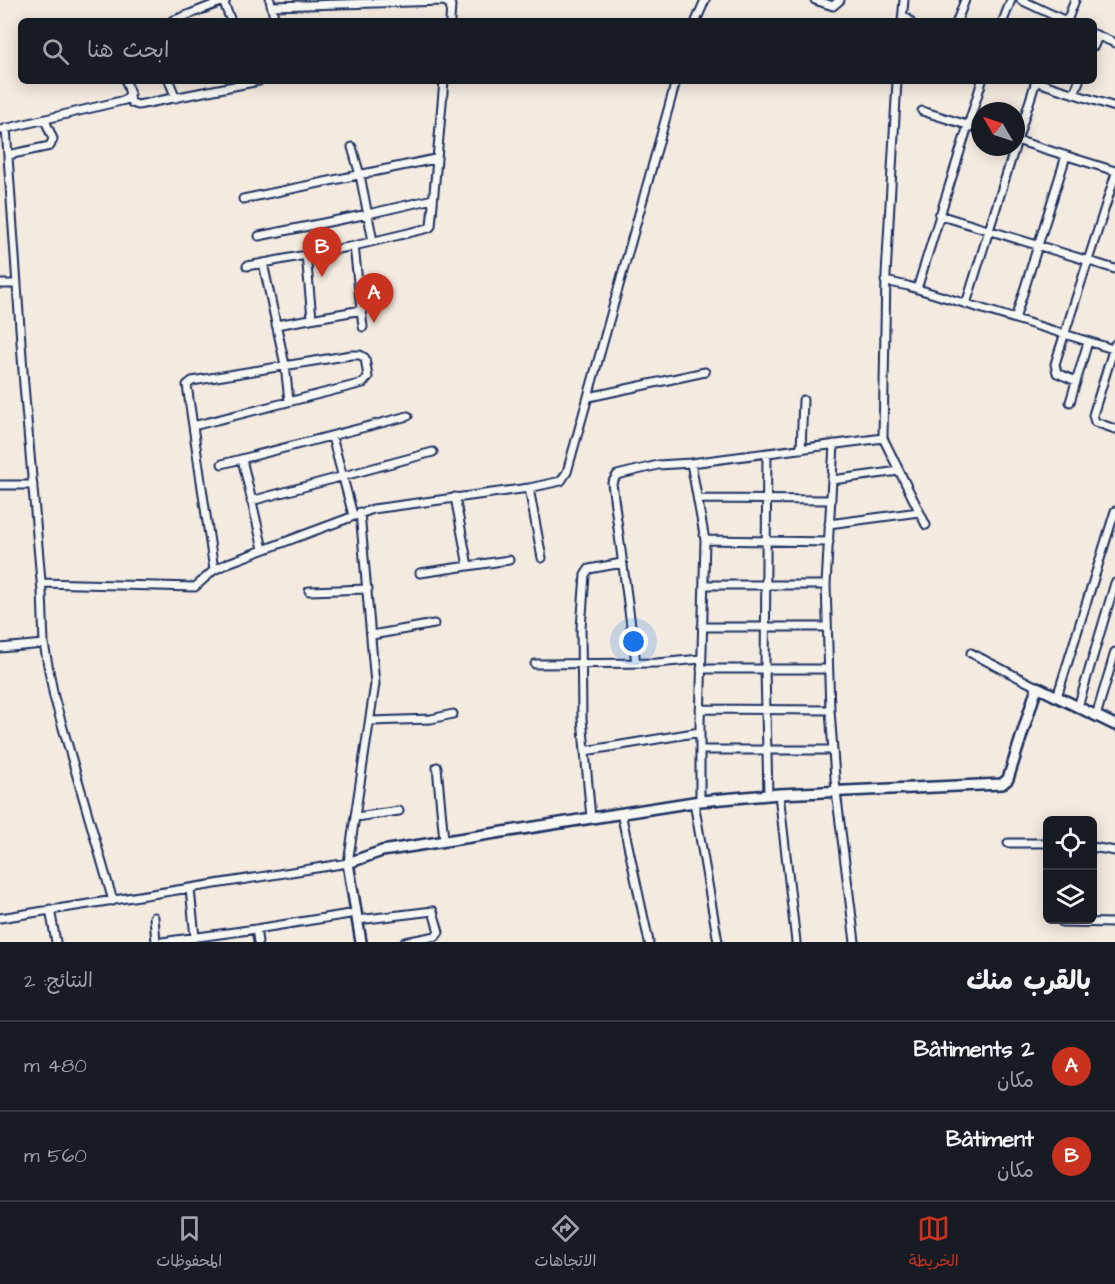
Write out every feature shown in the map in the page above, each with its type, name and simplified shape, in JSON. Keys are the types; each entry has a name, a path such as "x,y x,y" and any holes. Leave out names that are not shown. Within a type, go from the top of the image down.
{"street":[{"path":"697,18 705,0"},
{"path":"815,0 833,6 840,0"},
{"path":"902,18 904,0"},
{"path":"958,18 965,0"},
{"path":"1005,18 1011,0"},
{"path":"1021,0 1053,18"},
{"path":"1068,18 1075,0"},
{"path":"187,18 224,1 230,18"},
{"path":"275,18 271,3 444,1 451,5 450,18"},
{"path":"1097,35 1115,43"},
{"path":"127,84 130,90 129,97 136,105 243,84"},
{"path":"170,84 176,98"},
{"path":"211,84 214,90"},
{"path":"247,266 354,246 429,228 444,84"},
{"path":"41,583 195,587 214,570 263,549 373,509 558,483 564,477 589,397 675,84"},
{"path":"897,84 885,281 883,438 926,525"},
{"path":"917,289 981,84"},
{"path":"1025,114 1034,84"},
{"path":"1044,84 1115,107"},
{"path":"1074,94 1078,84"},
{"path":"113,901 54,697 44,644 8,155 3,129 125,100 129,97"},
{"path":"922,111 971,126"},
{"path":"8,155 50,146 53,139 45,120"},
{"path":"1025,145 1115,171"},
{"path":"352,147 373,241"},
{"path":"966,304 1012,156"},
{"path":"1015,320 1066,156"},
{"path":"243,199 435,159"},
{"path":"1076,381 1055,370 1063,334 1115,176"},
{"path":"259,236 433,199"},
{"path":"939,215 1115,269"},
{"path":"354,246 363,327"},
{"path":"306,254 312,318"},
{"path":"262,263 285,365 289,401"},
{"path":"885,281 1088,342 1114,347 1093,419 1098,424 1115,429"},
{"path":"0,284 17,284"},
{"path":"276,325 362,310"},
{"path":"1070,402 1088,342"},
{"path":"193,426 360,384 368,377 365,358 360,355 285,365 189,382 186,388 214,570"},
{"path":"589,397 705,372"},
{"path":"801,449 803,400"},
{"path":"222,464 408,416"},
{"path":"332,437 342,476 356,514 368,589 375,684 348,863 361,942"},
{"path":"636,663 612,491 613,478 658,465 691,463 883,438"},
{"path":"834,444 826,585 828,669 836,791 855,942"},
{"path":"251,501 433,452"},
{"path":"767,453 765,669 768,795"},
{"path":"242,459 263,549"},
{"path":"691,463 705,540 697,801 718,942"},
{"path":"832,480 899,471"},
{"path":"0,485 33,485"},
{"path":"529,488 542,558"},
{"path":"455,497 468,566"},
{"path":"698,499 831,500"},
{"path":"1058,697 1115,511"},
{"path":"829,524 919,512"},
{"path":"705,540 829,542"},
{"path":"420,573 509,561"},
{"path":"591,818 582,718 582,628 586,570 622,563"},
{"path":"1078,707 1115,583"},
{"path":"704,585 826,585"},
{"path":"309,591 368,589"},
{"path":"372,635 434,624"},
{"path":"702,627 827,627"},
{"path":"0,648 44,644"},
{"path":"1096,716 1115,652"},
{"path":"971,653 1115,725"},
{"path":"535,664 657,663 701,660"},
{"path":"701,669 828,669"},
{"path":"0,918 348,863 382,851 444,840 697,801 779,794 1006,783 1036,687"},
{"path":"700,709 830,710"},
{"path":"371,721 430,719 453,714"},
{"path":"585,751 700,732"},
{"path":"700,750 832,750"},
{"path":"437,767 444,840"},
{"path":"779,794 796,942"},
{"path":"356,817 399,811"},
{"path":"621,813 649,942"},
{"path":"1008,843 1043,843"},
{"path":"1097,848 1115,851"},
{"path":"190,889 195,937"},
{"path":"50,909 56,942"},
{"path":"162,942 357,916 433,911 438,932 436,936 405,942"},
{"path":"154,917 156,942"},
{"path":"1097,923 1115,923"},
{"path":"256,929 258,942"}],"place":[{"name":"Bâtiment","path":"322,277"},
{"name":"2 Bâtiments","path":"374,323"}]}
